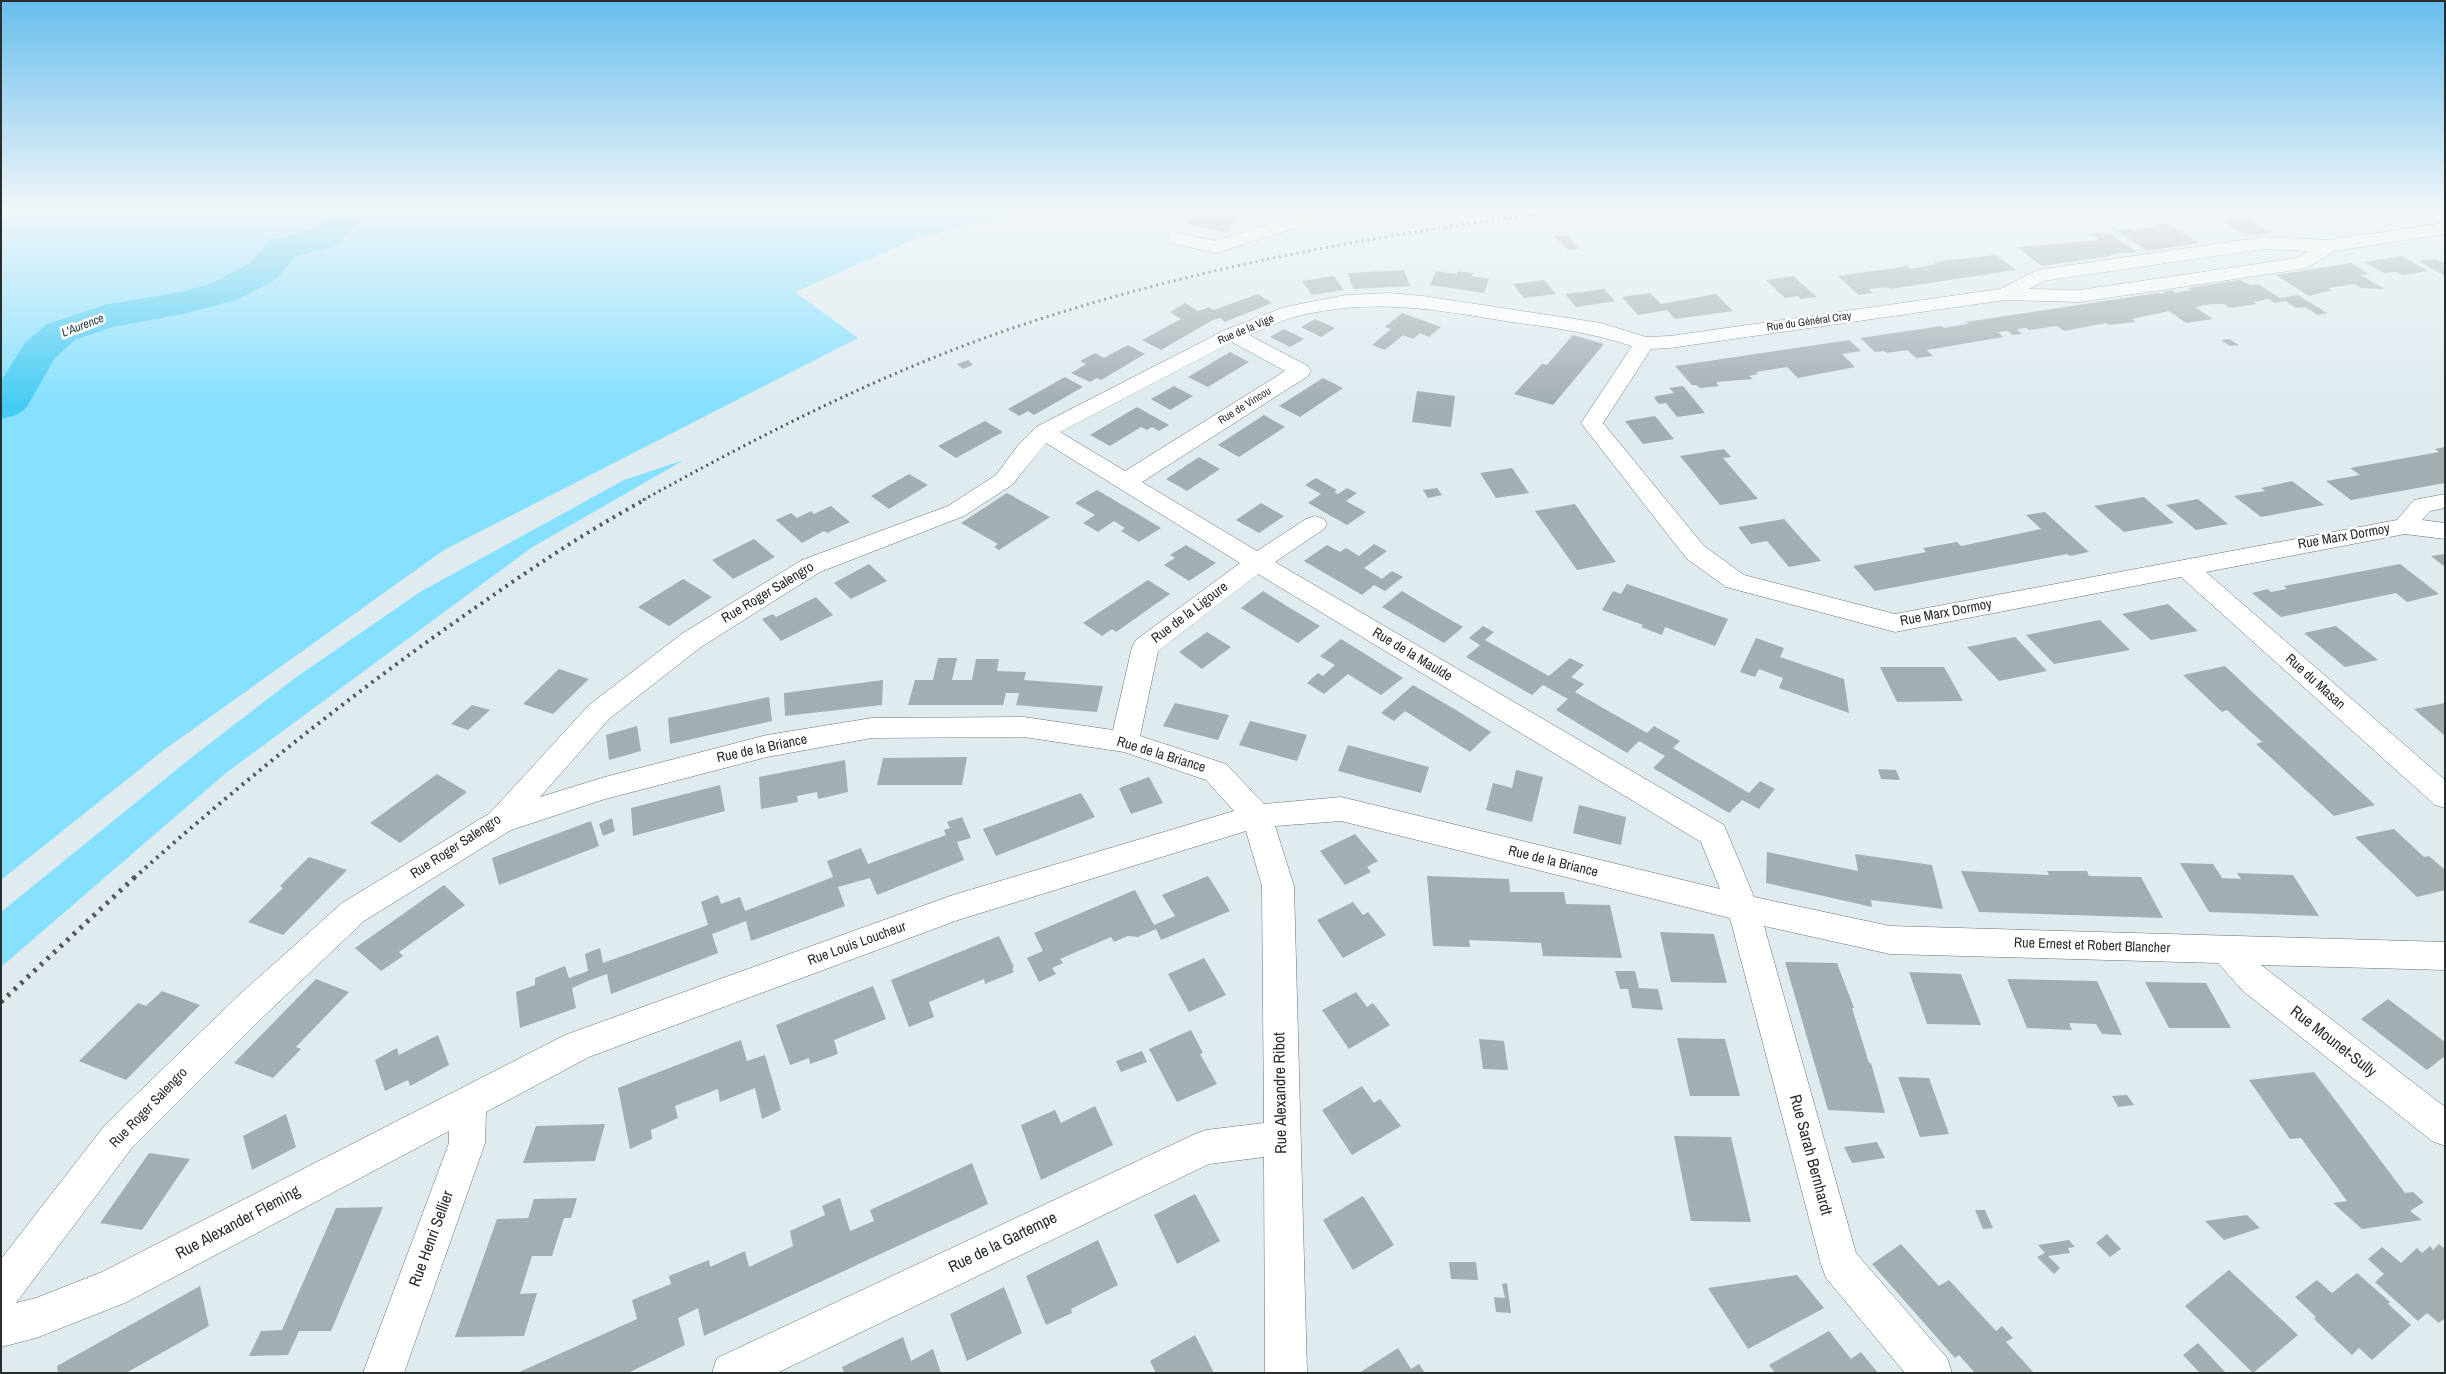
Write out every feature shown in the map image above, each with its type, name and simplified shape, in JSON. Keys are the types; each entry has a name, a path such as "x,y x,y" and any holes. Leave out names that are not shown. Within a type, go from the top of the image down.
{"street":[{"name":"Rue du Général Cray","path":"2005,294 2038,276"},
{"name":"Rue du Général Cray","path":"1644,343 1670,342 2005,294 2080,296 2218,276"},
{"name":"Rue de la Vige","path":"1044,432 1232,334 1292,311 1346,301 1388,299 1422,302 1601,329 1644,343"},
{"name":"Rue de Vincou","path":"1125,482 1300,371 1232,334"},
{"name":"Rue Marx Dormoy","path":"1644,343 1592,422 1695,552 1735,581 1895,623 2185,566 2405,526 2445,531"},
{"name":"Rue de la Maulde","path":"1044,432 1257,562 1713,834 1743,908"},
{"name":"Rue Roger Salengro","path":"1,1291 118,1137 251,1006 353,912 501,820 599,712 692,640 811,566 956,511 1004,480 1027,449 1044,432"},
{"name":"Rue Marx Dormoy","path":"2405,526 2422,505 2445,501"},
{"name":"Rue de la Ligoure","path":"1125,742 1145,646 1257,562 1315,524"},
{"name":"Rue du Masan","path":"2185,566 2445,797"},
{"name":"Rue de la Briance","path":"501,820 605,788 767,746 872,728 1024,727 1125,742 1216,772 1257,816 1341,809 1743,908"},
{"name":"Rue Louis Loucheur","path":"468,1103 577,1046 953,908 1257,816"},
{"name":"Rue Alexandre Ribot","path":"1257,816 1278,886 1286,1373"},
{"name":"Rue Ernest et Robert Blancher","path":"1743,908 1890,940 2445,956"},
{"name":"Rue Sarah Bernhardt","path":"1743,908 1840,1264 1932,1373"},
{"name":"Rue Mounet-Sully","path":"2226,950 2255,981 2445,1129"},
{"name":"Rue Alexander Fleming","path":"1,1327 36,1318 113,1288 468,1103"},
{"name":"Rue Henri Sellier","path":"383,1373 466,1144 468,1103"},
{"name":"Rue de la Gartempe","path":"732,1373 1206,1147 1282,1138"}],"shaded area":[{"path":"1,276 831,276 795,292 858,338 444,550 164,750 1,880"},
{"path":"684,460 531,548 226,773 1,967 1,912 187,761 295,678 420,592 624,480"}],"building":[{"path":"1334,276 1344,290 1312,295 1302,281"},
{"path":"1349,276 1406,276 1410,286 1353,289"},
{"path":"1434,276 1473,276 1489,279 1484,293 1430,285"},
{"path":"1793,276 1817,297 1801,299 1798,296 1785,298 1766,280"},
{"path":"1838,276 1975,276 1890,289 1888,287 1869,289 1873,293 1859,295"},
{"path":"2278,276 2363,276 2384,289 2361,288 2355,284 2329,288 2332,290 2309,296"},
{"path":"1544,280 1556,294 1524,298 1513,284"},
{"path":"2239,280 2250,285 2258,284 2280,298 2298,295 2327,313 2318,315 2305,307 2296,308 2285,301 2275,303 2269,299 2253,302 2257,304 2230,308 2224,304 2211,304 2195,307 2213,319 2186,323 2169,311 2132,319 2135,322 2109,325 2106,323 2064,331 2057,326 2029,330 2026,328 2017,329 2022,334 2012,335 2008,331 1998,332 2003,337 1927,350 1933,356 1916,358 1907,350 1887,353 1884,351 1875,352 1860,338 1941,326 1944,328 1968,324 1966,322 2157,293 2166,294 2162,292 2172,290 2175,293 2191,290 2188,288"},
{"path":"1604,289 1615,301 1576,307 1565,294"},
{"path":"1650,293 1661,304 1716,294 1733,311 1675,319 1667,310 1638,315 1622,297"},
{"path":"1258,294 1272,303 1225,322 1220,318 1213,320 1161,350 1142,340 1181,319 1170,312 1185,303 1198,311 1209,307 1214,310"},
{"path":"1402,313 1441,327 1429,337 1420,333 1413,339 1403,335 1385,350 1372,345 1391,329 1385,327"},
{"path":"1315,319 1335,328 1321,337 1301,327"},
{"path":"1284,329 1304,339 1290,347 1270,337"},
{"path":"1573,335 1604,344 1553,405 1514,394 1542,364 1547,365"},
{"path":"2229,339 2239,345 2230,346 2221,340"},
{"path":"1849,340 1861,351 1842,354 1855,367 1798,378 1787,367 1756,372 1758,374 1749,376 1753,379 1716,382 1719,386 1700,388 1692,385 1675,366"},
{"path":"1128,345 1145,354 1101,380 1097,378 1090,382 1071,373 1086,364 1080,361 1095,353 1104,358"},
{"path":"1230,352 1249,362 1208,387 1188,377"},
{"path":"968,360 973,365 963,369 957,364"},
{"path":"1065,377 1083,387 1034,415 1028,411 1019,416 1008,409"},
{"path":"1323,378 1343,388 1300,417 1279,406"},
{"path":"1174,386 1193,396 1170,410 1151,399"},
{"path":"1683,386 1705,413 1677,417 1666,403 1659,404 1654,398 1674,393 1669,388"},
{"path":"1417,391 1455,396 1451,427 1412,422"},
{"path":"1137,407 1169,425 1159,431 1152,427 1147,430 1141,427 1110,446 1090,435"},
{"path":"1264,415 1285,427 1239,457 1218,445"},
{"path":"1655,416 1674,439 1643,444 1625,421"},
{"path":"985,421 1003,432 956,458 938,446"},
{"path":"2445,447 2445,483 2351,500 2326,481 2360,475 2350,468 2439,452 2435,449"},
{"path":"1724,449 1731,457 1723,458 1758,499 1720,505 1680,456"},
{"path":"1199,457 1220,469 1187,491 1166,479"},
{"path":"1512,468 1529,493 1496,498 1480,473"},
{"path":"909,474 928,485 889,509 871,496"},
{"path":"1316,478 1337,490 1334,492 1338,494 1347,488 1357,493 1346,501 1366,512 1347,525 1308,503 1321,494 1305,485"},
{"path":"2292,481 2324,505 2261,517 2234,496 2265,491 2261,488"},
{"path":"1437,488 1442,495 1428,498 1423,490"},
{"path":"1097,490 1161,528 1139,542 1121,531 1125,528 1114,521 1098,532 1083,523 1095,515 1075,503"},
{"path":"1007,493 1050,517 999,550 994,547 998,544 961,523"},
{"path":"2144,497 2174,523 2124,532 2094,506"},
{"path":"2198,499 2228,524 2196,530 2166,505"},
{"path":"1261,503 1284,516 1259,533 1236,520"},
{"path":"1575,504 1616,562 1577,570 1535,511"},
{"path":"831,506 850,522 827,533 824,531 802,543 776,520 791,513 797,518 811,511 814,514"},
{"path":"2045,512 2089,552 2070,556 2067,554 1875,591 1853,566 1926,552 1923,548 1957,542 1961,546 2041,529 2026,515"},
{"path":"1784,519 1821,561 1789,567 1767,541 1751,544 1738,527"},
{"path":"754,539 775,557 733,579 712,560"},
{"path":"1374,544 1387,551 1364,568 1382,579 1392,571 1403,577 1385,591 1374,585 1362,595 1304,561 1327,545 1340,552 1346,548 1359,556"},
{"path":"1186,545 1216,563 1189,581 1164,565 1175,558 1170,555"},
{"path":"2445,554 2445,567 2431,556"},
{"path":"869,564 887,581 851,599 834,583"},
{"path":"2400,564 2439,594 2407,602 2396,593 2281,617 2252,593 2268,589 2271,592 2287,589 2284,586"},
{"path":"683,579 712,597 669,626 638,607"},
{"path":"1148,580 1170,594 1116,632 1112,629 1102,636 1083,623"},
{"path":"1627,584 1728,619 1715,646 1665,627 1662,635 1641,627 1643,625 1602,610 1613,591 1621,594"},
{"path":"1263,591 1320,626 1298,643 1241,608"},
{"path":"1402,591 1463,627 1444,643 1382,607"},
{"path":"816,597 833,615 781,641 762,619 773,614 776,617"},
{"path":"2168,604 2198,631 2151,640 2122,614"},
{"path":"2100,620 2130,650 2054,664 2026,635"},
{"path":"1483,626 1494,632 1485,640 1549,676 1570,658 1584,665 1571,677 1584,684 1575,692 1647,733 1654,726 1680,741 1673,748 1749,793 1760,781 1775,789 1759,809 1742,800 1729,813 1653,768 1665,756 1639,741 1627,753 1556,710 1568,699 1543,685 1532,695 1466,657 1480,645 1469,638"},
{"path":"2336,626 2378,660 2345,667 2304,633"},
{"path":"1207,632 1231,647 1202,669 1179,652"},
{"path":"2015,637 2047,671 1999,681 1967,647"},
{"path":"1756,638 1784,648 1780,657 1844,679 1849,713 1779,688 1783,678 1759,669 1755,677 1740,672"},
{"path":"1341,639 1403,678 1381,695 1348,674 1324,694 1307,683 1318,673 1323,676 1335,665 1320,656"},
{"path":"938,658 957,658 952,680 972,680 976,659 999,659 997,671 1026,672 1024,680 1103,686 1097,712 1016,705 1019,693 1006,693 1003,705 908,705 915,680 933,680"},
{"path":"2225,666 2375,805 2334,816 2256,744 2262,742 2227,710 2222,712 2183,675"},
{"path":"1880,667 1944,667 1963,701 1897,702"},
{"path":"559,669 589,679 553,714 523,704"},
{"path":"883,680 882,705 785,716 784,693"},
{"path":"1413,685 1491,732 1470,752 1405,711 1394,721 1381,713"},
{"path":"769,697 772,721 670,744 668,718"},
{"path":"1175,703 1229,715 1218,740 1163,726"},
{"path":"2445,703 2445,736 2414,709"},
{"path":"472,705 490,710 468,730 451,724"},
{"path":"1250,721 1307,735 1297,761 1239,745"},
{"path":"637,726 641,751 609,760 606,735"},
{"path":"1348,745 1429,767 1421,793 1338,771"},
{"path":"967,757 962,785 877,785 883,758"},
{"path":"845,760 848,792 818,799 817,792 797,796 798,802 761,809 759,777"},
{"path":"1878,769 1896,770 1900,780 1881,779"},
{"path":"1516,770 1543,777 1532,822 1486,810 1493,783 1512,788"},
{"path":"437,774 467,792 400,843 370,823"},
{"path":"1149,777 1163,803 1131,814 1119,788"},
{"path":"720,785 725,811 633,836 631,808"},
{"path":"1081,793 1095,817 996,856 983,829"},
{"path":"1579,805 1626,817 1621,845 1573,833"},
{"path":"962,817 971,838 957,842 964,860 877,895 870,878 838,887 845,906 751,941 746,921 712,934 718,953 611,994 607,974 590,980 572,988 576,1008 520,1028 516,992 535,985 535,978 565,966 569,978 588,971 585,954 600,948 603,963 708,925 701,902 718,895 721,904 740,897 745,911 833,877 827,861 861,848 868,864 946,835 944,830 950,828 947,822"},
{"path":"612,818 615,831 603,836 599,824"},
{"path":"591,821 599,846 499,885 492,858"},
{"path":"2394,829 2424,857 2429,856 2445,870 2445,890 2417,897 2355,837"},
{"path":"1355,834 1378,861 1367,867 1371,872 1345,885 1320,851"},
{"path":"1767,852 1858,871 1855,854 1932,865 1943,909 1871,900 1872,907 1766,883"},
{"path":"309,857 347,870 283,935 248,922 283,888 280,886"},
{"path":"2180,863 2213,864 2222,878 2241,879 2237,873 2293,875 2319,916 2209,912"},
{"path":"1961,871 2049,875 2047,871 2087,871 2089,876 2141,877 2163,918 1979,912"},
{"path":"1208,876 1230,911 1161,940 1156,929 1138,937 1128,936 1114,942 1111,937 1060,959 1063,963 1052,968 1056,974 1039,982 1027,958 1043,951 1034,933 1135,890 1154,925 1175,916 1162,895"},
{"path":"1427,876 1509,879 1510,892 1564,892 1566,904 1610,905 1622,958 1543,956 1541,943 1469,940 1470,947 1433,946"},
{"path":"444,885 465,905 399,952 403,956 381,971 355,948"},
{"path":"1353,902 1363,915 1368,912 1386,935 1343,958 1317,920"},
{"path":"1660,932 1714,934 1727,983 1671,982"},
{"path":"999,936 1014,967 1012,968 1014,972 985,984 984,979 929,1002 934,1017 909,1027 891,980"},
{"path":"1204,958 1226,995 1189,1012 1168,974"},
{"path":"1785,962 1837,963 1854,1008 1852,1008 1869,1063 1871,1063 1885,1113 1828,1110"},
{"path":"1615,971 1635,971 1639,988 1658,989 1663,1010 1632,1008 1628,989 1620,989"},
{"path":"1909,972 1961,974 1981,1025 1927,1024"},
{"path":"316,979 349,992 296,1047 301,1049 273,1078 234,1063"},
{"path":"2007,979 2097,981 2122,1035 2102,1034 2096,1024 2069,1023 2072,1030 2027,1028"},
{"path":"2145,982 2206,983 2231,1028 2169,1028"},
{"path":"873,986 886,1019 834,1040 838,1054 810,1064 809,1058 790,1065 776,1025"},
{"path":"162,991 200,1005 126,1080 79,1061 138,1003 146,1006"},
{"path":"1356,992 1367,1007 1373,1003 1390,1025 1349,1049 1322,1010"},
{"path":"2388,999 2445,1042 2445,1056 2427,1070 2361,1019"},
{"path":"1191,1030 1203,1053 1200,1054 1217,1084 1177,1102 1149,1049"},
{"path":"438,1035 449,1065 410,1086 408,1080 385,1091 375,1060 397,1048 399,1055"},
{"path":"1677,1038 1725,1039 1740,1096 1690,1096"},
{"path":"1479,1039 1504,1041 1508,1070 1483,1069"},
{"path":"741,1040 747,1061 765,1055 781,1110 762,1119 755,1088 720,1102 718,1089 675,1106 678,1118 651,1130 652,1139 630,1149 618,1088"},
{"path":"1142,1051 1147,1062 1121,1072 1116,1061"},
{"path":"2314,1072 2405,1193 2413,1192 2424,1202 2410,1211 2422,1220 2362,1229 2333,1203 2347,1201 2301,1138 2290,1139 2249,1080"},
{"path":"1898,1077 1929,1078 1949,1134 1920,1137"},
{"path":"1362,1086 1374,1103 1380,1099 1401,1126 1352,1155 1322,1110"},
{"path":"2127,1095 2134,1105 2118,1107 2112,1096"},
{"path":"1095,1106 1113,1145 1041,1180 1021,1125 1055,1110 1061,1123"},
{"path":"286,1114 296,1147 252,1170 243,1136"},
{"path":"605,1124 595,1161 523,1163 536,1126"},
{"path":"1674,1136 1731,1137 1751,1222 1691,1221"},
{"path":"1877,1142 1885,1158 1852,1163 1844,1147"},
{"path":"149,1153 190,1159 142,1230 100,1223"},
{"path":"972,1163 988,1204 704,1336 698,1308 678,1318 685,1345 628,1373 517,1373 637,1319 632,1300 671,1284 669,1276 709,1260 710,1267 745,1251 749,1267 793,1246 790,1231 825,1215 822,1206 840,1198 850,1231 874,1221 870,1210"},
{"path":"1195,1194 1220,1241 1177,1264 1154,1215"},
{"path":"1363,1196 1394,1245 1353,1270 1323,1220"},
{"path":"577,1198 571,1218 564,1218 552,1256 532,1256 520,1294 537,1293 524,1336 455,1337 497,1219 528,1218 534,1199"},
{"path":"383,1207 331,1331 299,1331 288,1355 249,1356 261,1331 282,1330 336,1208"},
{"path":"1975,1210 1985,1210 1993,1228 1983,1229"},
{"path":"2247,1215 2260,1228 2224,1240 2205,1221"},
{"path":"2107,1234 2121,1249 2110,1257 2096,1243"},
{"path":"1098,1240 1118,1285 1071,1309 1072,1313 1046,1325 1026,1276"},
{"path":"2069,1240 2075,1247 2068,1248 2070,1253 2048,1256 2060,1268 2054,1274 2037,1257 2045,1253 2038,1245"},
{"path":"1901,1244 1939,1286 1949,1280 1996,1331 2002,1326 2013,1338 2006,1342 2034,1373 1975,1373 1959,1355 1955,1358 1872,1264"},
{"path":"2439,1244 2445,1249 2445,1318 2439,1323 2427,1313 2418,1321 2375,1282 2384,1274 2368,1259 2382,1247 2401,1263 2417,1248 2422,1253 2430,1246 2433,1250"},
{"path":"1449,1262 1476,1262 1478,1280 1451,1279"},
{"path":"2229,1270 2298,1335 2253,1373 2185,1306"},
{"path":"2357,1273 2390,1302 2388,1304 2411,1325 2372,1360 2359,1348 2352,1355 2314,1319 2316,1317 2295,1297 2317,1280 2332,1293"},
{"path":"1797,1275 1824,1308 1748,1349 1708,1288"},
{"path":"1507,1283 1511,1313 1496,1312 1494,1297 1505,1298 1502,1284"},
{"path":"200,1286 209,1326 126,1373 58,1373 57,1366"},
{"path":"1004,1287 1022,1333 967,1361 950,1314"},
{"path":"1829,1331 1851,1359 1861,1352 1878,1373 1775,1373 1769,1365"},
{"path":"1195,1335 1214,1373 1156,1373 1150,1361"},
{"path":"903,1337 911,1361 933,1349 941,1373 844,1373 842,1367"},
{"path":"2198,1343 2226,1373 2200,1373 2183,1355"},
{"path":"1398,1348 1411,1369 1419,1364 1425,1373 1359,1373"}],"waterway":[{"name":"L'Aurence","path":"1,406 11,399 39,351 61,332 105,317 183,303 223,292 254,276"}],"railway":[{"path":"643,500 777,429 913,366 1007,330 1074,308 1194,276"},
{"path":"134,878 254,775 379,677 531,569 646,499"},
{"path":"1,1002 135,877"}]}
